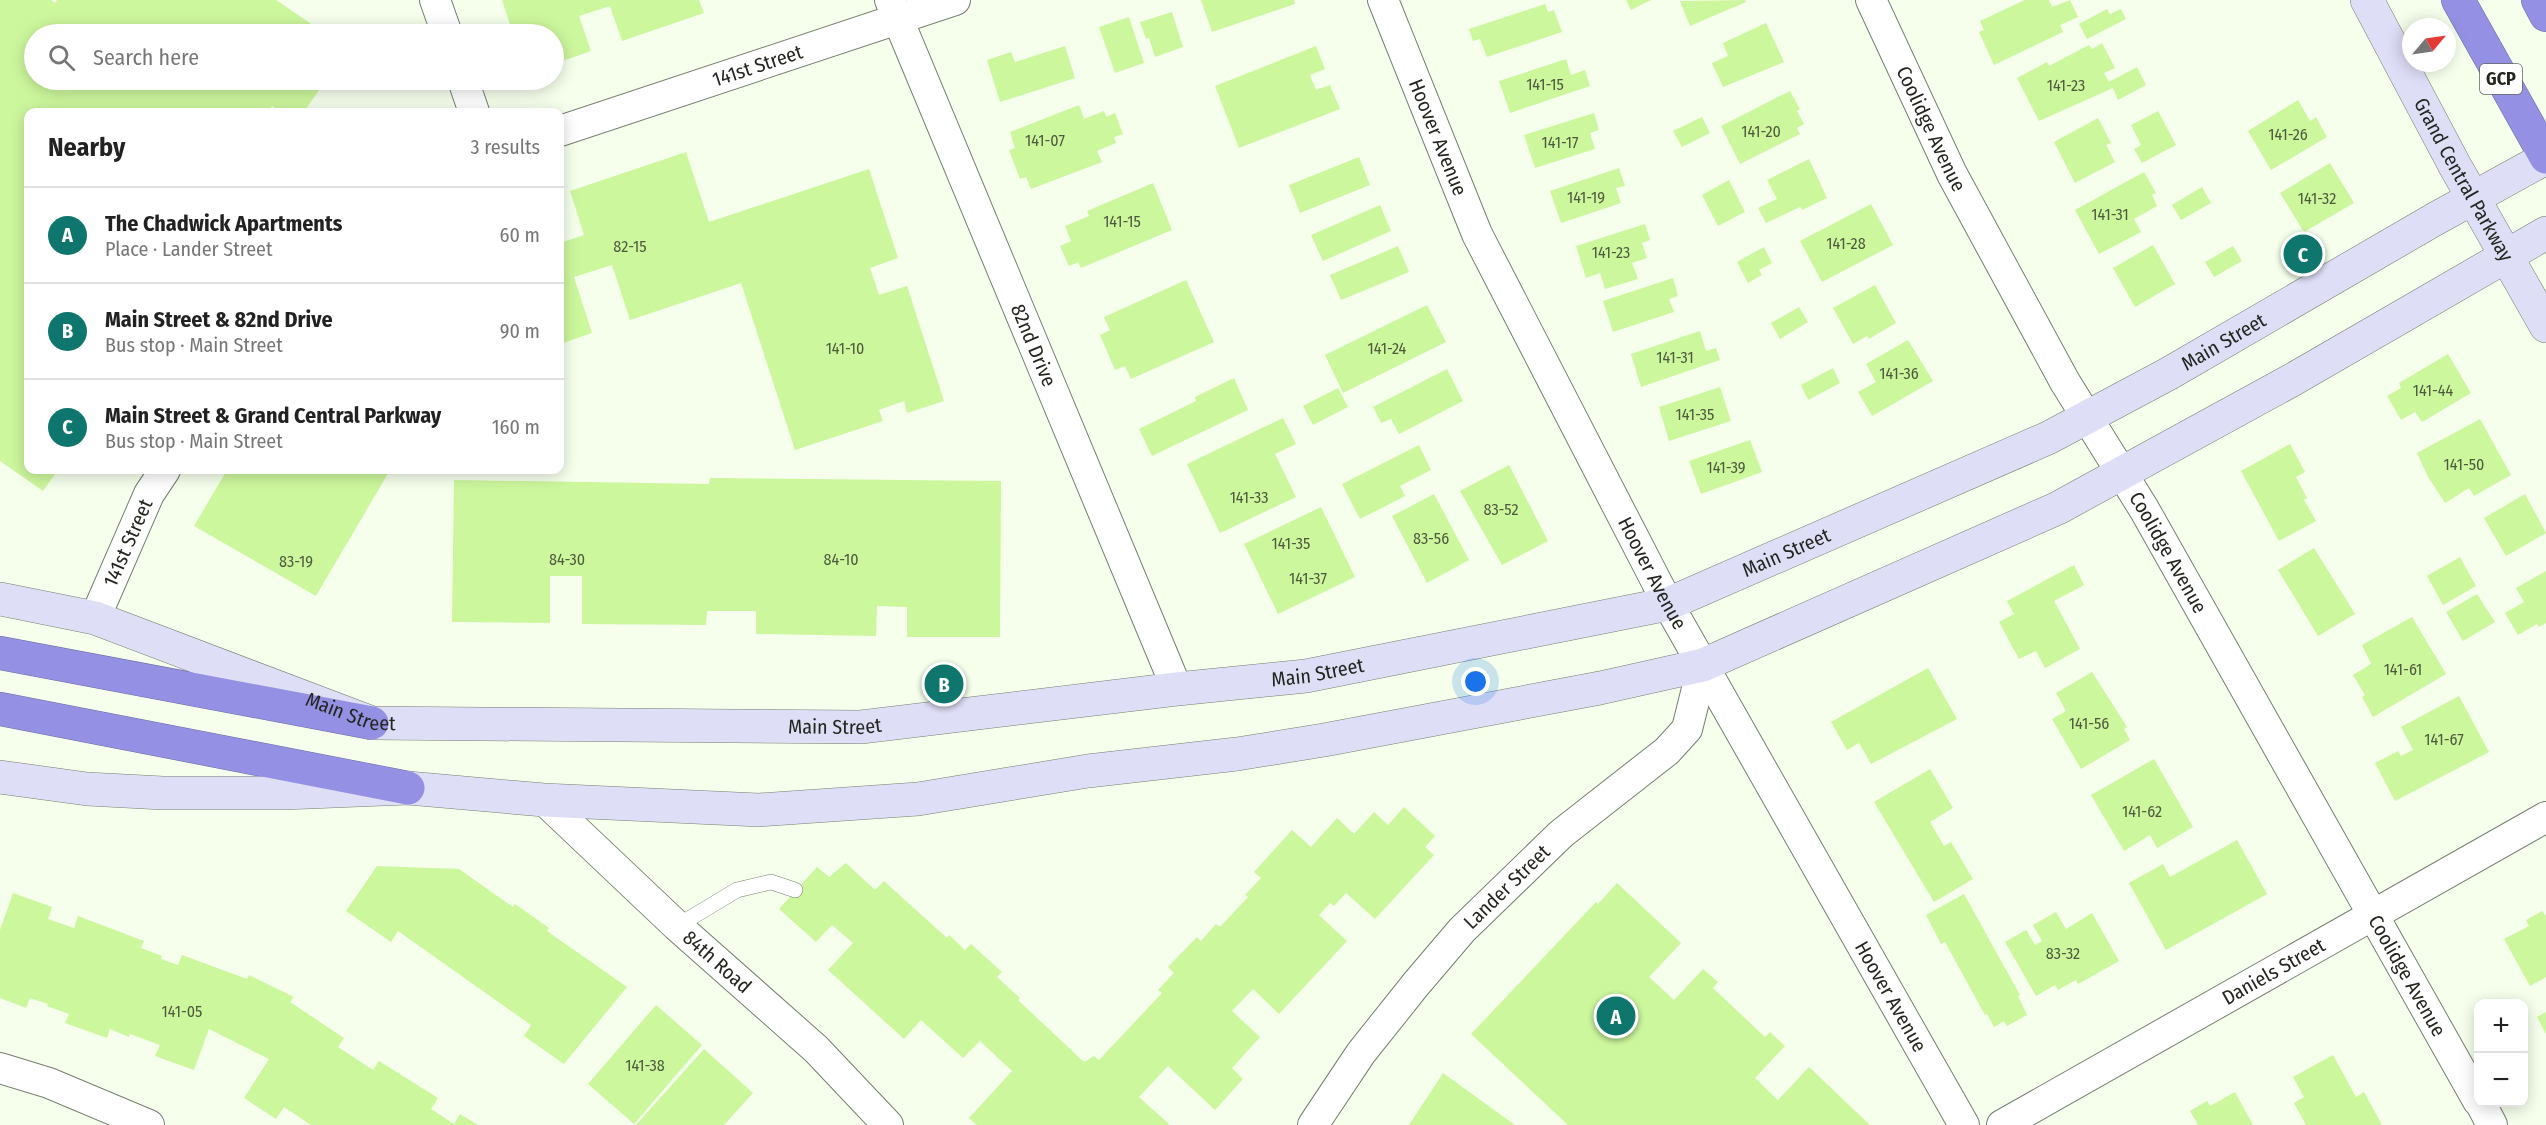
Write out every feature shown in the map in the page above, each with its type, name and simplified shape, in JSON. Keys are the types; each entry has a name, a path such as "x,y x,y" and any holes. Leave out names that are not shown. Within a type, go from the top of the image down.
{"highway":[{"name":"GCP","path":"2458,0 2546,158"},
{"path":"2538,0 2546,15"},
{"path":"0,653 372,723"},
{"path":"0,709 408,788"}],"main road":[{"name":"Grand Central Parkway","path":"2367,0 2485,192 2527,244 2546,326"},
{"name":"Main Street","path":"0,599 95,618 372,723 861,727 1306,676 1668,604 2048,438 2546,158"},
{"path":"0,777 87,789 284,793 408,788 543,800 759,810 918,799 1088,771 1324,740 1600,688 1703,665 2058,508 2121,475 2527,244"}],"street":[{"path":"435,0 443,24"},
{"name":"141st Street","path":"564,130 893,10 955,0"},
{"name":"Hoover Avenue","path":"1383,0 1477,234 1668,604 1964,1125"},
{"name":"Coolidge Avenue","path":"1871,0 1952,174 2065,382 2144,509 2474,1093"},
{"name":"82nd Drive","path":"893,10 1177,689"},
{"path":"466,90 473,108"},
{"name":"141st Street","path":"95,618 149,494 162,474"},
{"name":"Lander Street","path":"1313,1125 1361,1053 1462,930 1561,834 1668,751 1687,729 1703,665"},
{"name":"84th Road","path":"543,800 676,926 816,1049 888,1125"},
{"name":"Daniels Street","path":"2002,1125 2546,818"},
{"path":"0,1068 49,1083 149,1125"},
{"name":"Coolidge Avenue","path":"2482,1107 2492,1125"}],"lane":[{"path":"676,926 737,890 771,882 795,890"}],"building":[{"path":"0,0 51,0 55,3 57,0 276,0 311,24 24,24 24,90 319,90 307,108 275,108 272,106 271,108 24,108 24,474 55,474 43,491 0,461"},
{"path":"502,0 699,0 704,13 622,41 610,6 579,16 591,51 564,60 564,24 510,24"},
{"path":"1201,0 1294,0 1295,4 1212,32"},
{"path":"1626,0 1651,0 1631,10"},
{"path":"1745,0 1746,2 1690,26 1680,1"},
{"path":"2025,0 2049,0 2052,7 2070,0 2078,17 2060,25 2063,32 1994,65 1979,32 1984,30 1980,21"},
{"path":"1545,4 1548,12 1554,10 1562,32 1487,57 1480,39 1473,41 1469,29"},
{"path":"2107,9 2110,14 2121,9 2126,19 2087,39 2079,24"},
{"path":"1172,12 1183,47 1155,57 1149,38 1146,39 1140,22"},
{"path":"1129,17 1144,63 1115,73 1099,27"},
{"path":"1766,23 1784,62 1723,87 1712,63 1728,56 1723,43"},
{"path":"2102,43 2115,68 2104,73 2109,82 2137,67 2146,85 2118,100 2113,88 2039,121 2017,78 2047,62 2049,66 2089,45 2092,49"},
{"path":"1065,46 1075,78 1000,102 987,60 1011,52 1015,62"},
{"path":"1316,46 1325,69 1310,75 1316,90 1330,85 1340,109 1239,148 1215,86"},
{"path":"1566,59 1571,75 1585,70 1590,86 1510,113 1499,81"},
{"path":"1790,91 1800,109 1797,111 1804,124 1797,128 1800,134 1740,164 1721,126"},
{"path":"2298,100 2310,121 2316,117 2327,137 2271,170 2248,131"},
{"path":"1079,105 1084,119 1104,111 1106,117 1115,113 1123,134 1114,137 1116,143 1097,151 1102,162 1031,189 1026,177 1020,179 1009,150 1015,148 1010,132"},
{"path":"2158,111 2176,145 2142,163 2134,149 2141,145 2131,125"},
{"path":"1594,113 1599,130 1590,133 1595,149 1535,168 1524,135"},
{"path":"1702,117 1710,133 1682,147 1673,131"},
{"path":"2098,118 2111,143 2106,145 2115,162 2075,183 2054,142"},
{"path":"686,152 709,222 869,169 898,258 870,268 879,295 907,286 944,401 907,413 904,401 879,410 883,421 795,450 741,283 630,320 612,265 574,277 592,333 564,343 564,242 584,235 570,191"},
{"path":"1359,157 1370,185 1300,213 1289,185"},
{"path":"1809,159 1827,198 1802,210 1800,207 1766,223 1758,208 1777,199 1767,180"},
{"path":"2330,163 2354,203 2304,232 2280,193"},
{"path":"1619,168 1625,186 1616,188 1621,203 1561,223 1550,191"},
{"path":"2144,172 2156,193 2152,195 2157,206 2134,219 2141,232 2099,254 2075,210"},
{"path":"1729,180 1745,212 1718,226 1702,195"},
{"path":"1153,183 1172,230 1081,268 1078,262 1069,266 1060,246 1071,241 1065,226 1089,216 1087,211"},
{"path":"2202,187 2211,203 2181,220 2172,205"},
{"path":"1871,204 1893,245 1822,282 1800,241"},
{"path":"1380,205 1391,231 1323,261 1311,235"},
{"path":"1645,224 1650,240 1642,243 1647,258 1632,263 1638,279 1605,289 1600,273 1586,278 1576,246"},
{"path":"2153,245 2175,284 2135,307 2113,268"},
{"path":"1398,246 1409,272 1341,300 1330,275"},
{"path":"2233,246 2242,261 2214,277 2205,262"},
{"path":"1764,247 1772,263 1759,270 1762,275 1748,283 1737,262"},
{"path":"1673,278 1678,296 1669,299 1674,312 1613,332 1603,301"},
{"path":"1186,280 1214,342 1131,379 1125,366 1115,370 1100,335 1110,330 1104,317"},
{"path":"1875,285 1896,323 1869,339 1867,336 1853,344 1833,308"},
{"path":"1427,305 1446,342 1343,393 1325,355"},
{"path":"1799,307 1808,322 1780,339 1771,323"},
{"path":"1700,331 1706,351 1716,348 1720,360 1641,387 1631,354"},
{"path":"1908,340 1933,381 1872,416 1858,392 1876,382 1866,364"},
{"path":"2448,354 2471,393 2422,422 2415,412 2401,420 2387,396 2401,388 2399,383"},
{"path":"1833,368 1840,383 1808,400 1801,385"},
{"path":"1447,369 1463,401 1399,434 1391,419 1381,423 1373,407"},
{"path":"1234,378 1248,410 1152,456 1139,429 1196,401 1195,397"},
{"path":"1720,387 1731,421 1669,441 1659,407"},
{"path":"1338,388 1348,407 1313,425 1303,406"},
{"path":"1283,418 1296,444 1275,454 1296,497 1220,533 1187,464"},
{"path":"2480,419 2511,475 2474,496 2469,488 2445,503 2428,477 2417,453"},
{"path":"1750,440 1762,472 1701,494 1689,461"},
{"path":"2290,444 2305,472 2296,477 2307,498 2304,500 2316,521 2279,541 2241,471"},
{"path":"1419,445 1431,470 1400,486 1405,496 1360,519 1342,484"},
{"path":"1509,465 1548,541 1502,565 1460,491"},
{"path":"225,474 388,474 316,596 194,526"},
{"path":"710,478 1001,481 1000,637 907,637 907,607 877,606 876,636 756,634 756,611 707,611 706,625 582,624 582,576 550,576 550,623 452,622 454,480 709,484"},
{"path":"1434,494 1469,560 1427,583 1392,516"},
{"path":"2525,494 2546,533 2506,556 2484,518"},
{"path":"1321,507 1355,577 1278,614 1244,544"},
{"path":"2314,548 2355,614 2318,636 2278,570"},
{"path":"2460,557 2476,586 2443,605 2427,576"},
{"path":"2074,565 2084,585 2054,601 2080,649 2045,668 2036,651 2019,659 1999,622 2014,614 2007,601"},
{"path":"2546,571 2546,623 2539,627 2537,624 2518,635 2505,613 2524,602 2516,588"},
{"path":"2477,594 2495,622 2463,641 2446,612"},
{"path":"2412,617 2446,674 2373,717 2362,697 2365,695 2353,675 2371,664 2362,645"},
{"path":"1928,668 1957,719 1871,764 1859,743 1847,750 1831,722"},
{"path":"2092,672 2127,727 2124,729 2130,740 2081,769 2052,719 2066,711 2056,693"},
{"path":"2459,696 2489,752 2395,801 2375,763 2398,751 2401,756 2413,750 2401,727"},
{"path":"2154,759 2193,827 2157,848 2150,835 2124,851 2091,795"},
{"path":"1930,769 1953,808 1930,822 1944,846 1951,842 1973,879 1934,902 1874,802"},
{"path":"1404,807 1435,836 1425,847 1434,855 1375,919 1346,893 1334,906 1330,903 1319,915 1347,941 1279,1014 1253,989 1232,1011 1260,1037 1232,1068 1243,1079 1215,1110 1168,1066 1139,1097 1170,1125 977,1125 969,1118 1012,1071 980,1041 963,1058 921,1020 904,1039 828,970 853,943 832,925 816,942 779,909 817,867 829,877 846,863 875,890 884,881 947,938 949,935 965,950 971,944 1002,972 997,977 1020,998 1018,1000 1084,1062 1094,1056 1099,1060 1162,993 1158,990 1174,973 1168,967 1197,937 1201,941 1216,924 1220,927 1248,897 1245,895 1261,878 1254,872 1292,830 1311,847 1337,818 1354,834 1374,812 1388,825"},
{"path":"2237,840 2267,894 2166,950 2129,883 2163,864 2170,877"},
{"path":"377,866 459,869 513,907 515,904 549,928 547,931 627,987 564,1064 524,1036 531,1025 398,931 391,942 346,911"},
{"path":"1617,883 1681,943 1649,977 1674,1000 1703,969 1718,982 1713,988 1765,1037 1770,1032 1785,1046 1755,1078 1778,1100 1809,1067 1870,1125 1568,1125 1471,1034 1596,902 1598,904"},
{"path":"13,893 52,907 48,919 74,928 78,916 144,941 141,948 162,956 161,959 178,965 182,955 247,979 249,975 294,997 290,1002 344,1038 338,1047 373,1070 379,1061 438,1098 431,1109 454,1124 460,1114 478,1125 311,1125 284,1107 276,1119 244,1098 269,1059 209,1029 194,1070 155,1056 160,1045 130,1034 129,1037 110,1029 107,1038 65,1023 69,1014 30,998 26,1008 0,998 0,930"},
{"path":"1964,894 2020,995 2018,996 2027,1015 2007,1026 2004,1021 1994,1027 1987,1014 1985,1015 1945,942 1941,944 1926,915"},
{"path":"2542,911 2546,916 2546,977 2530,986 2504,939 2529,926 2526,920"},
{"path":"2056,912 2066,929 2092,913 2119,961 2078,984 2076,980 2058,990 2055,985 2036,996 2005,942 2026,930 2035,945 2042,941 2033,925"},
{"path":"656,1005 702,1045 634,1124 588,1084"},
{"path":"2546,1012 2546,1034 2537,1017"},
{"path":"704,1049 753,1093 724,1125 636,1125"},
{"path":"2333,1055 2356,1097 2364,1092 2382,1125 2306,1125 2294,1103 2304,1097 2293,1077"},
{"path":"1443,1073 1515,1125 1409,1125"},
{"path":"2235,1092 2253,1125 2198,1125 2190,1111 2207,1101 2210,1106"}],"place":[{"name":"Main Street & Grand Central Parkway","path":"2303,254"},
{"name":"Main Street & 82nd Drive","path":"944,684"},
{"name":"The Chadwick Apartments","path":"1616,1016"}]}
